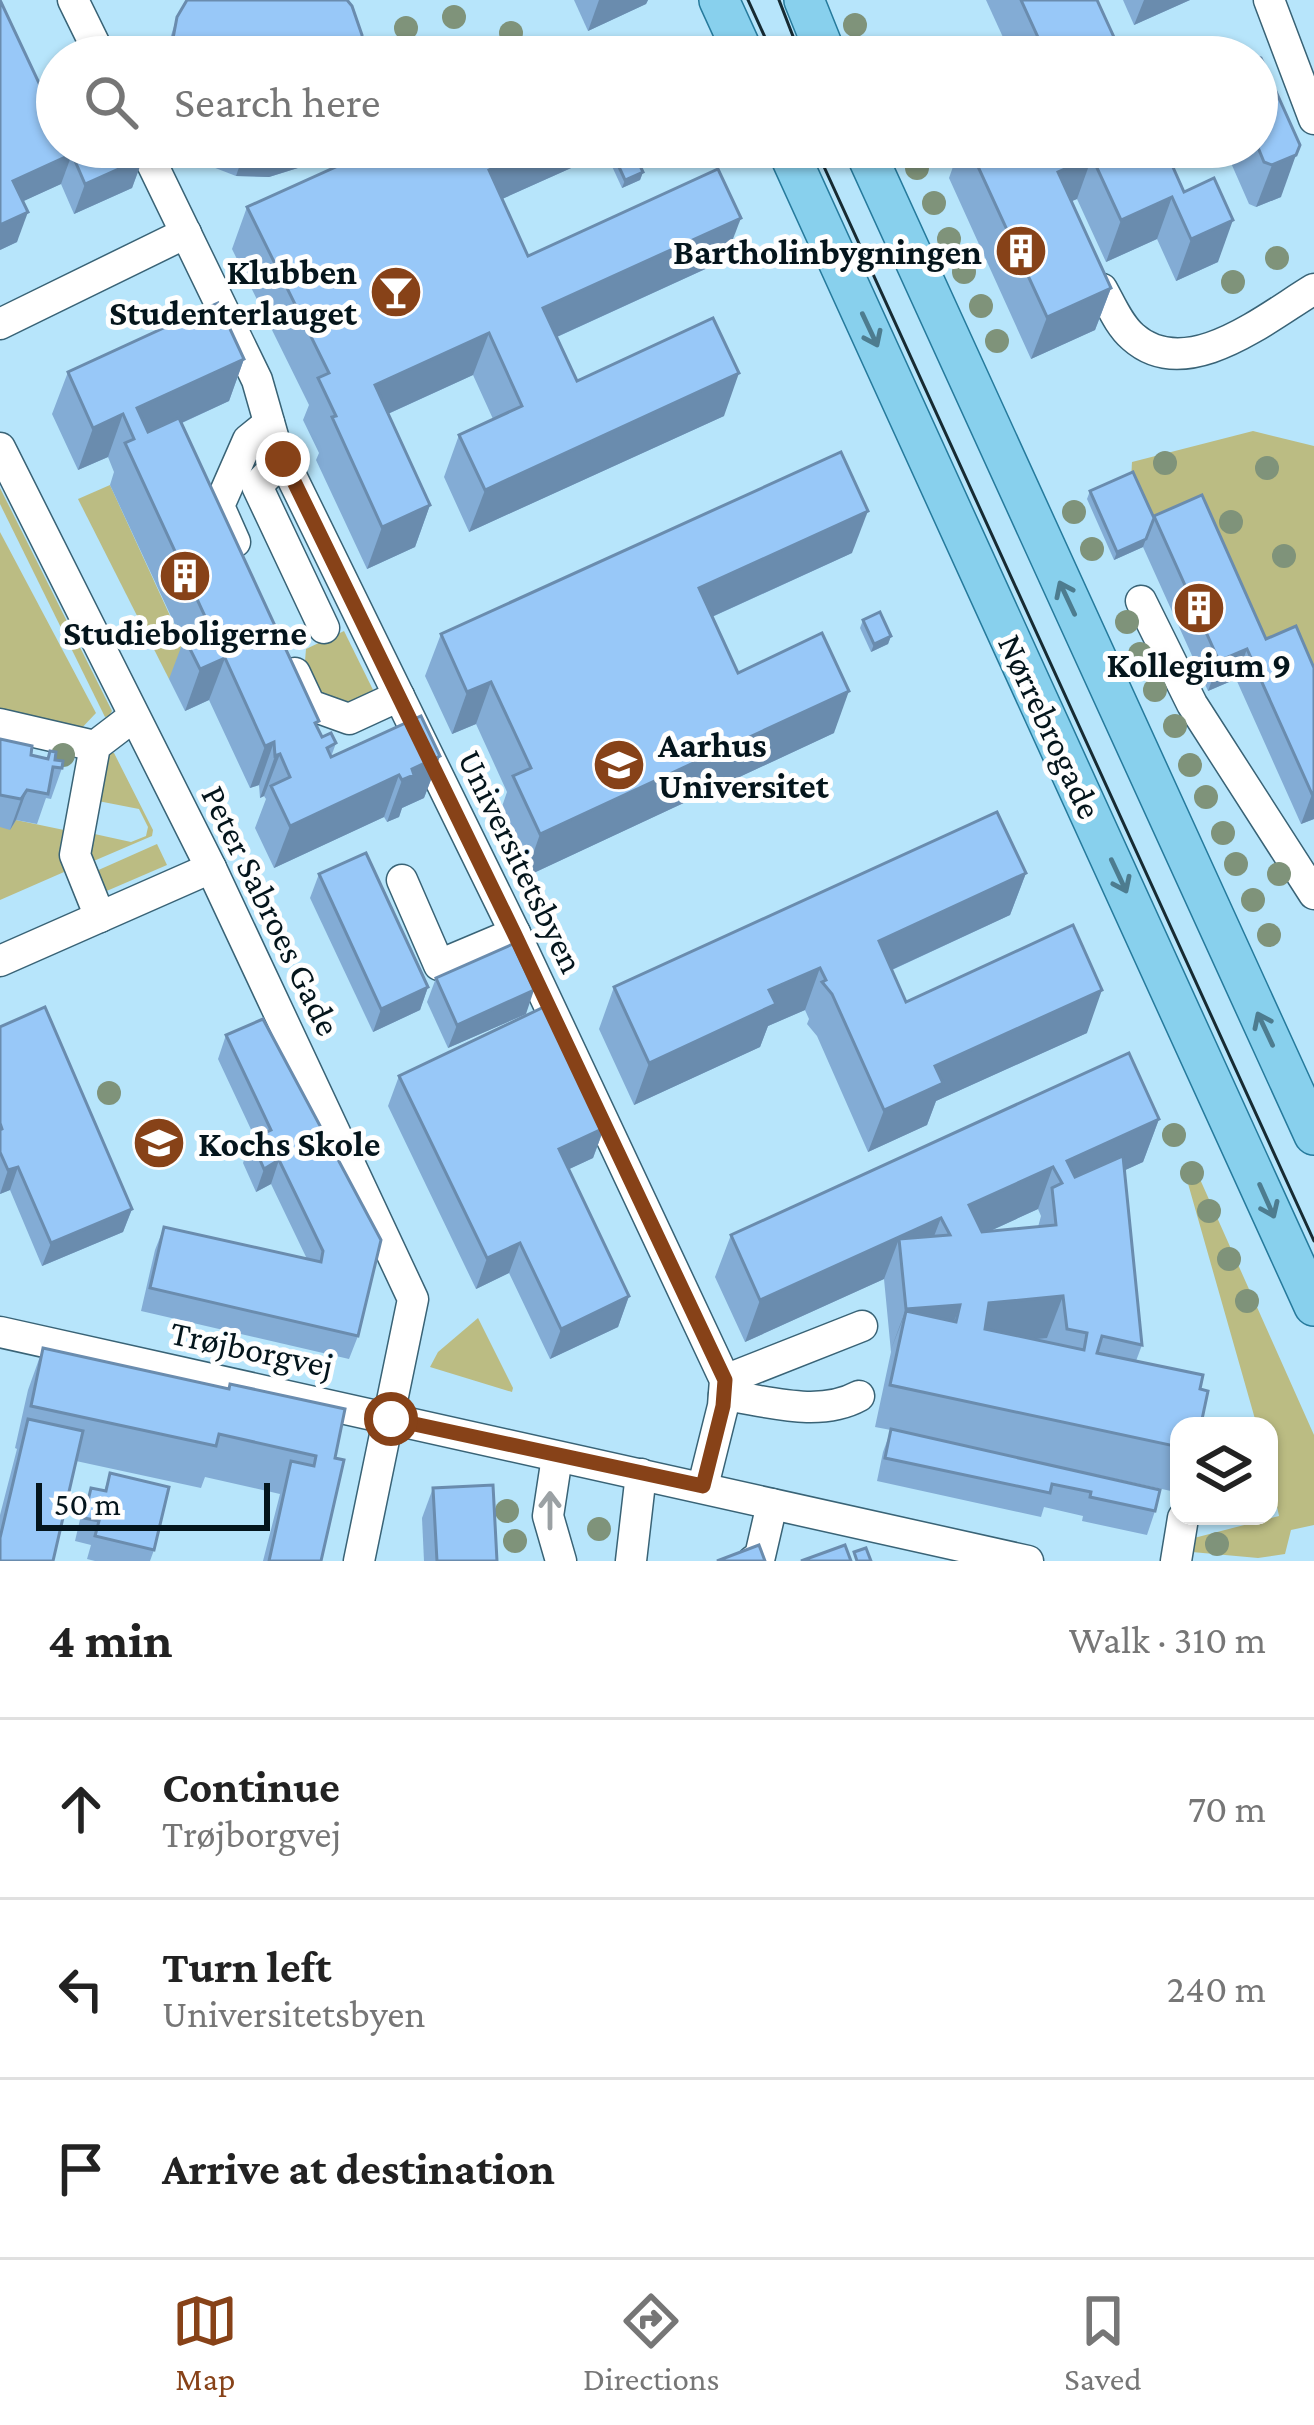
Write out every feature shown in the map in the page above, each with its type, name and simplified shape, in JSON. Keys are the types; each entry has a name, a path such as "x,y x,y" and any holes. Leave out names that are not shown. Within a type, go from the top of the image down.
{"main road":[{"path":"719,0 735,36"},
{"path":"804,0 819,36"},
{"name":"Nørrebrogade","path":"796,168 1314,1306"},
{"name":"Nørrebrogade","path":"873,168 1314,1135"}],"street":[{"path":"73,0 91,36"},
{"path":"1269,0 1314,119"},
{"name":"Universitetsbyen","path":"154,168 257,380 283,459 514,933 724,1388"},
{"path":"0,324 186,233"},
{"path":"1102,289 1133,337 1150,348 1175,354 1208,351 1314,289"},
{"path":"246,566 219,506 248,440 269,423"},
{"name":"Peter Sabroes Gade","path":"0,448 211,868 413,1299 359,1561"},
{"path":"283,459 257,486 324,628"},
{"path":"1141,601 1192,704 1314,894"},
{"path":"283,645 310,705 349,719 399,696"},
{"path":"100,917 75,854 95,746 133,717"},
{"path":"0,724 95,746"},
{"path":"0,961 211,868"},
{"path":"402,880 440,964 514,933"},
{"path":"724,1388 862,1326"},
{"name":"Trøjborgvej","path":"0,1332 1024,1560"},
{"path":"724,1388 821,1408 841,1406 859,1396"},
{"path":"703,1486 724,1388"},
{"path":"557,1457 548,1516 561,1561"},
{"path":"631,1561 641,1474"},
{"path":"753,1561 760,1556 772,1504"},
{"path":"1176,1561 1183,1525"}],"green space":[{"path":"1253,431 1314,446 1314,722 1158,540 1131,480 1132,462"},
{"path":"110,485 194,668 169,679 78,499"},
{"path":"0,488 112,711 109,716 105,717 0,504"},
{"path":"0,532 96,713 77,733 0,713"},
{"path":"344,631 377,698 350,709 314,696 304,673 306,649"},
{"path":"110,753 153,830 152,836 89,863 90,833 131,842 146,836 148,827 139,809 98,801"},
{"path":"16,820 64,830 60,849 64,872 0,900 0,827"},
{"path":"157,844 167,865 102,893 94,872"},
{"path":"1195,1168 1314,1435 1314,1525 1291,1530 1285,1554 1258,1558 1192,1552 1194,1538 1244,1525 1278,1525 1278,1417 1254,1417 1185,1173"},
{"path":"478,1318 512,1392 430,1367 438,1352"}],"building":[{"path":"0,0 36,77 36,168 41,168 13,181 28,212 0,225"},
{"path":"187,0 347,0 362,36 173,36"},
{"path":"1021,0 1097,0 1113,36 1037,36"},
{"path":"1278,96 1300,145 1296,155 1278,162"},
{"path":"78,168 121,168 85,184"},
{"path":"333,168 493,168 489,170 528,256 718,169 741,218 543,308 577,381 713,318 739,373 485,490 459,435 522,406 489,333 375,385 430,505 382,527 318,378 329,373 247,207"},
{"path":"619,168 641,168 643,172 625,180"},
{"path":"979,168 1067,168 1058,172 1111,288 1047,317"},
{"path":"1097,168 1173,168 1184,192 1214,178 1233,220 1191,239 1172,197 1121,220"},
{"path":"218,303 244,359 137,408 148,432 179,418 319,721 315,723 322,737 331,733 336,743 327,748 331,757 421,716 440,756 412,769 414,775 402,780 399,775 290,826 271,786 290,777 280,754 275,756 274,742 265,746 225,658 200,669 184,637 209,625 125,443 134,439 123,414 93,428 68,372"},
{"path":"841,452 868,511 699,588 738,673 822,633 849,691 540,834 513,776 531,768 491,682 467,692 441,634"},
{"path":"1133,472 1154,518 1146,539 1117,552 1090,491"},
{"path":"1202,495 1266,639 1296,626 1314,668 1312,794 1247,649 1219,661 1154,516"},
{"path":"880,612 891,636 874,644 863,620"},
{"path":"0,739 32,746 31,755 48,759 50,751 56,752 55,760 63,761 62,768 53,767 48,794 27,790 21,799 0,795"},
{"path":"997,812 1026,873 879,941 906,1002 1073,925 1102,990 935,1066 943,1083 884,1110 832,994 822,982 826,980 820,968 769,990 776,1004 649,1063 614,987"},
{"path":"366,853 428,987 381,1009 319,874"},
{"path":"513,944 534,990 457,1025 436,978"},
{"path":"546,1006 604,1128 559,1149 629,1296 561,1329 520,1243 487,1258 399,1076"},
{"path":"45,1007 132,1209 51,1243 18,1167 8,1170 0,1152 0,1027"},
{"path":"263,1019 381,1240 358,1336 150,1288 164,1227 321,1262 323,1251 279,1160 264,1169 251,1139 271,1130 226,1035"},
{"path":"1129,1053 1159,1119 1067,1161 1075,1177 1123,1156 1142,1345 1102,1336 1097,1353 1203,1375 1200,1389 1208,1391 1202,1417 1170,1417 1170,1445 890,1385 906,1311 956,1322 960,1305 906,1309 899,1239 950,1235 941,1218 760,1300 731,1235","holes":["1053,1167 1062,1183 1052,1188 1056,1225 982,1232 969,1205","1063,1296 1067,1329 1087,1333 1084,1350 985,1329 989,1303"]},
{"path":"43,1348 345,1409 335,1458 344,1460 321,1561 269,1561 291,1461 314,1466 316,1456 219,1434 216,1446 31,1406"},
{"path":"28,1419 83,1431 53,1561 0,1561 0,1538"},
{"path":"891,1429 1160,1490 1155,1511 1052,1484 1050,1493 885,1458"},
{"path":"110,1473 169,1487 154,1550 95,1536 99,1521 84,1518 91,1488 106,1491"},
{"path":"493,1485 497,1561 437,1561 433,1488"},
{"path":"759,1545 765,1561 717,1561"},
{"path":"845,1545 851,1561 801,1561"},
{"path":"866,1548 871,1561 857,1561 854,1552"}],"tram line":[{"path":"748,0 764,36"},
{"path":"779,0 793,36"},
{"path":"825,168 1314,1241"}],"place":[{"name":"Bartholinbygningen","path":"1021,251"},
{"name":"Klubben Studenterlauget","path":"396,292"},
{"name":"Studieboligerne","path":"185,576"},
{"name":"Kollegium 9","path":"1199,608"},
{"name":"Aarhus Universitet","path":"619,765"},
{"name":"Kochs Skole","path":"159,1143"}],"route":[{"path":"283,459 725,1380 703,1486 391,1419"}]}
